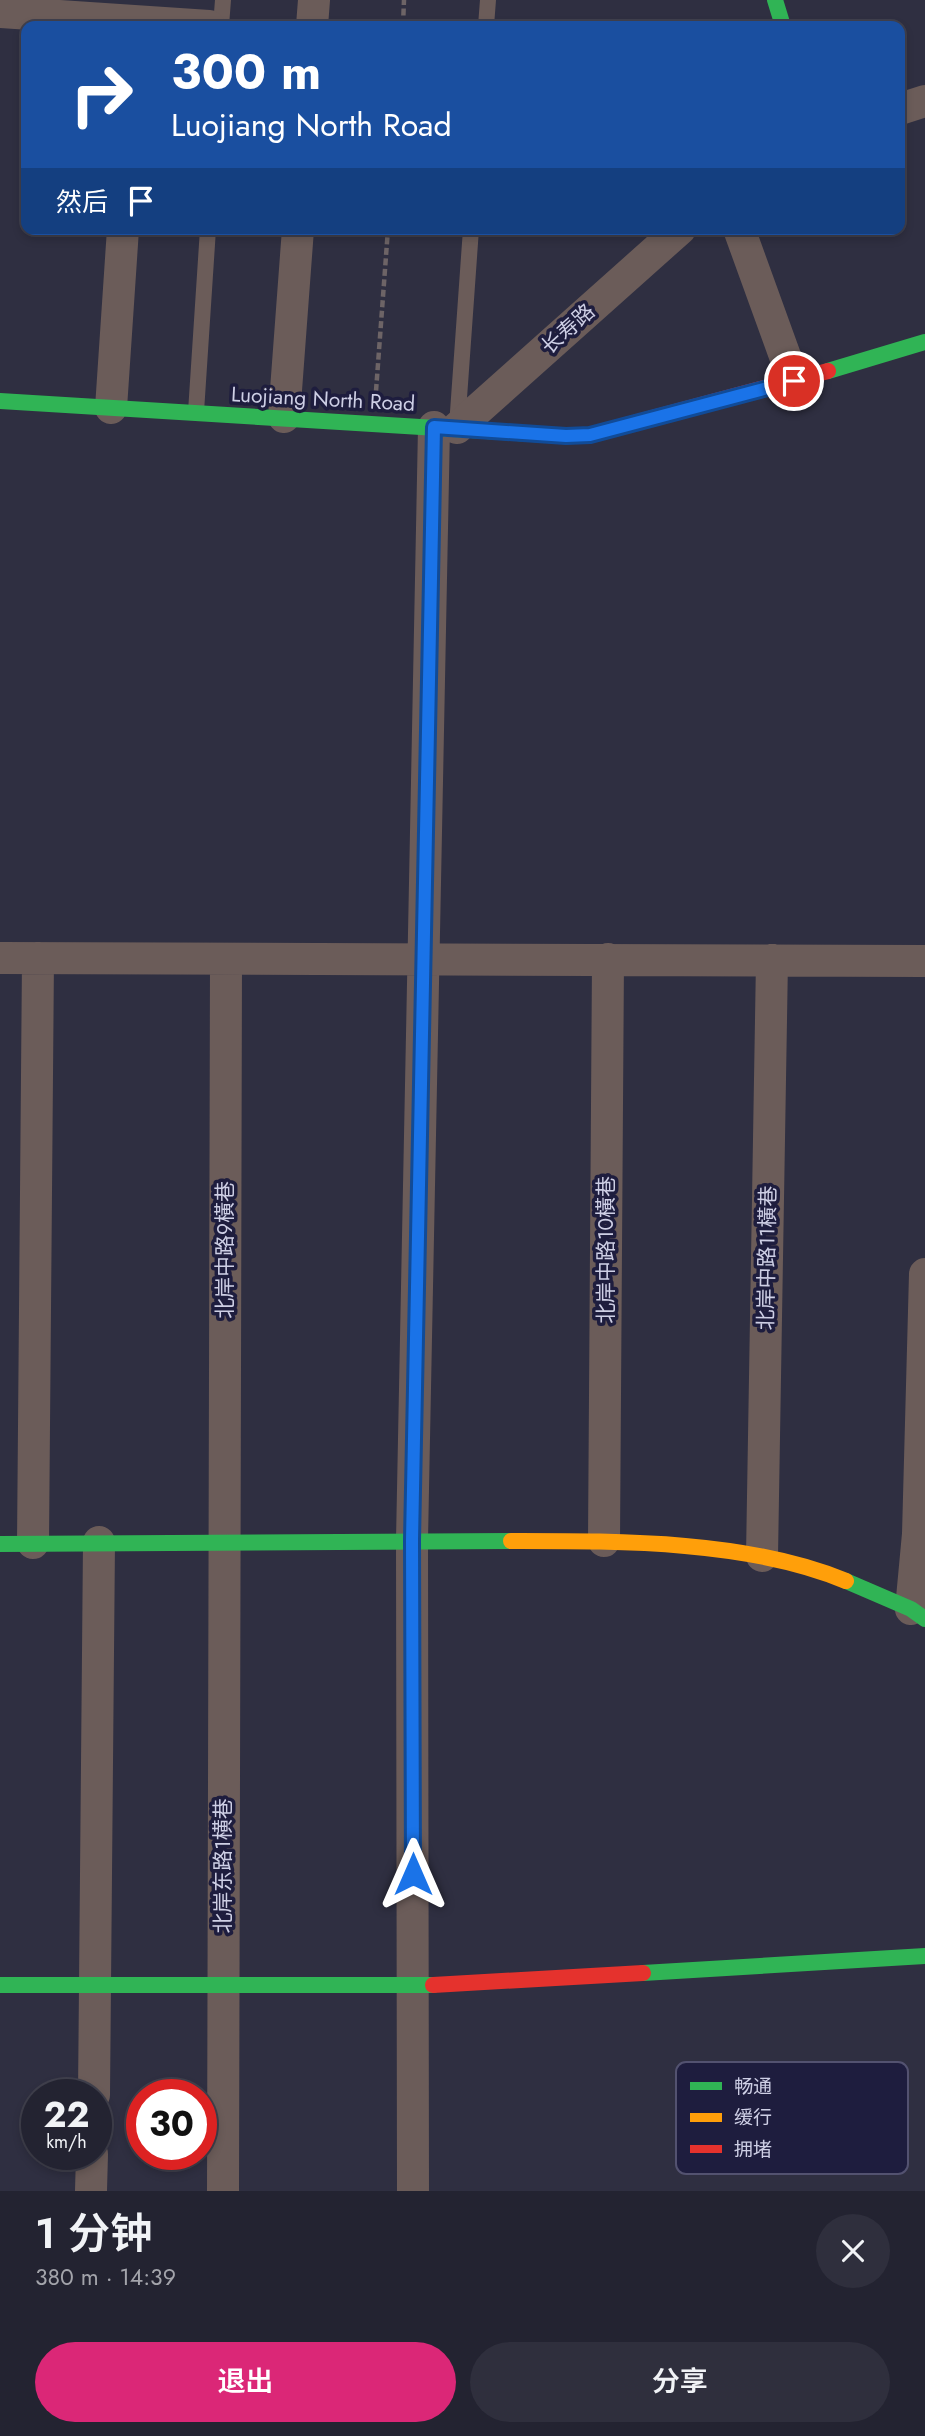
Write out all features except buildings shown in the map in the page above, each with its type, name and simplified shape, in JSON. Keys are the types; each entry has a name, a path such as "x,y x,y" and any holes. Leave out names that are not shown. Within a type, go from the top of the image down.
{"street":[{"path":"312,21 314,0"},
{"path":"775,0 781,21"},
{"path":"0,12 137,16 173,21"},
{"path":"905,107 925,101"},
{"path":"111,408 123,235"},
{"path":"284,417 298,235"},
{"name":"长寿路","path":"445,427 673,235"},
{"path":"741,235 794,381"},
{"name":"Luojiang North Road","path":"0,401 566,436 590,435 794,381 925,342"},
{"path":"413,2191 412,1540 424,959 445,427"},
{"path":"0,958 925,961"},
{"path":"33,1544 38,958"},
{"name":"北岸中路9橫巷","path":"223,1541 226,959"},
{"name":"北岸中路10橫巷","path":"604,1541 608,959"},
{"name":"北岸中路11橫巷","path":"762,1556 772,960"},
{"path":"0,1544 412,1540 604,1541 685,1547 762,1556 841,1579 918,1614 922,1532 925,1273"},
{"name":"北岸东路1横巷","path":"223,1541 223,2191"},
{"path":"94,2079 99,1542"},
{"path":"0,1985 413,1986 925,1956"},
{"path":"92,2170 92,2191"}],"lane":[{"path":"221,21 223,0"},
{"path":"486,21 488,0"},
{"path":"196,412 208,235"},
{"path":"445,427 470,235"}],"path":[{"path":"402,21 404,0"},
{"path":"374,423 388,235"}],"traffic: fast":[{"path":"775,0 781,21"},
{"path":"828,371 925,342"},
{"path":"0,401 566,436 590,435 619,427"},
{"path":"0,1544 511,1541"},
{"path":"846,1581 911,1609 925,1619"},
{"path":"643,1973 925,1956"},
{"path":"0,1985 433,1985"}],"traffic: slow":[{"path":"511,1541 594,1541 725,1550 767,1557 846,1581"}],"traffic: jam":[{"path":"619,427 828,371"},
{"path":"433,1985 643,1973"}],"route":[{"path":"413,1874 412,1540 434,427 566,436 590,435 794,381"}]}
